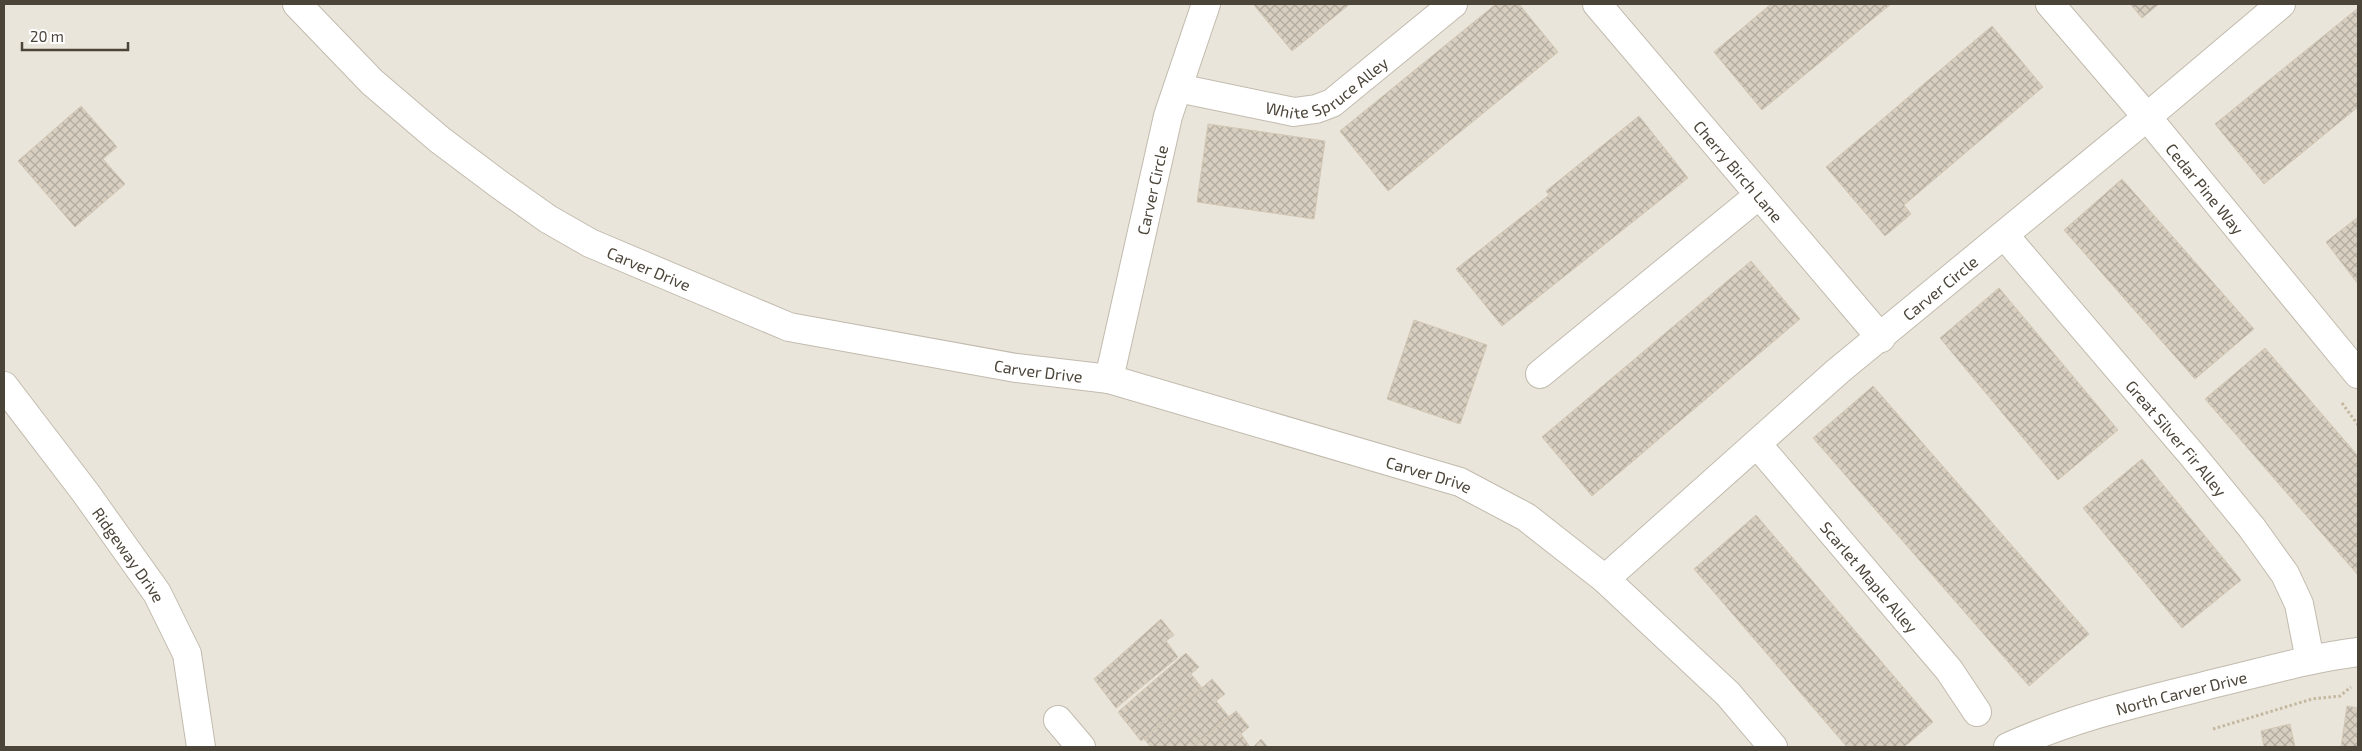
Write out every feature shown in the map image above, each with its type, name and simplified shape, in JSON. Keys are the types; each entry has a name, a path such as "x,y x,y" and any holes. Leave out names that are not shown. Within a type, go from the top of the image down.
{"street":[{"name":"Carver Drive","path":"297,4 372,82 440,140 500,186 548,219 590,243 789,327 1016,368 1110,379 1460,482 1526,517 1605,579 1728,694 1773,747"},
{"name":"Carver Circle","path":"1110,379 1168,116 1206,4"},
{"name":"White Spruce Alley","path":"1178,88 1294,112 1316,109 1332,103 1452,4"},
{"name":"Cherry Birch Lane","path":"1597,4 1881,338"},
{"name":"Cedar Pine Way","path":"2050,4 2147,118 2358,374"},
{"name":"Carver Circle","path":"1605,579 1838,372 2147,118 2281,4"},
{"path":"1540,374 1759,195"},
{"name":"Great Silver Fir Alley","path":"2004,236 2193,456 2252,528 2285,574 2299,604 2310,660"},
{"name":"Ridgeway Drive","path":"4,386 85,492 157,593 187,654 201,747"},
{"name":"Scarlet Maple Alley","path":"1757,444 1949,670 1977,712"},
{"name":"North Carver Drive","path":"2008,747 2052,728 2134,704 2310,660 2358,652"},
{"path":"1058,720 1081,747"}],"path":[{"path":"2213,729 2312,699 2340,696 2356,681"}],"shaded area":[{"path":"4,4 2358,4 2358,747 4,747"}],"building":[{"path":"1253,4 1350,4 1292,51"},
{"path":"1496,4 1519,4 1558,52 1388,191 1340,131"},
{"path":"1771,4 1891,4 1762,110 1714,52"},
{"path":"2130,4 2159,4 2142,18"},
{"path":"2358,8 2358,107 2264,184 2215,124"},
{"path":"1992,26 2043,87 1904,205 1911,214 1885,236 1826,167"},
{"path":"81,106 117,147 103,159 125,184 75,227 18,161"},
{"path":"1639,116 1688,178 1502,326 1456,269 1549,195 1546,191"},
{"path":"1208,124 1325,141 1314,219 1197,202"},
{"path":"2122,179 2254,329 2195,379 2064,230"},
{"path":"2358,217 2358,284 2326,242"},
{"path":"1751,261 1800,319 1592,496 1542,437"},
{"path":"1999,288 2118,430 2058,480 1940,338"},
{"path":"1414,320 1487,345 1460,424 1387,399"},
{"path":"2265,348 2358,456 2358,575 2205,399"},
{"path":"1873,386 2089,634 2029,686 1813,438"},
{"path":"2142,459 2241,580 2182,628 2083,508"},
{"path":"1756,515 1933,722 1904,747 1847,747 1694,569"},
{"path":"1161,619 1174,635 1166,641 1178,657 1116,708 1094,679"},
{"path":"1186,653 1199,667 1191,674 1202,688 1141,741 1118,712"},
{"path":"1212,679 1225,694 1216,701 1229,717 1192,747 1151,747 1144,739"},
{"path":"2347,706 2358,708 2358,747 2341,747"},
{"path":"1236,711 1249,727 1241,734 1250,747 1192,747"},
{"path":"2290,724 2295,747 2264,747 2261,731"},
{"path":"1261,739 1268,747 1253,747"}]}
